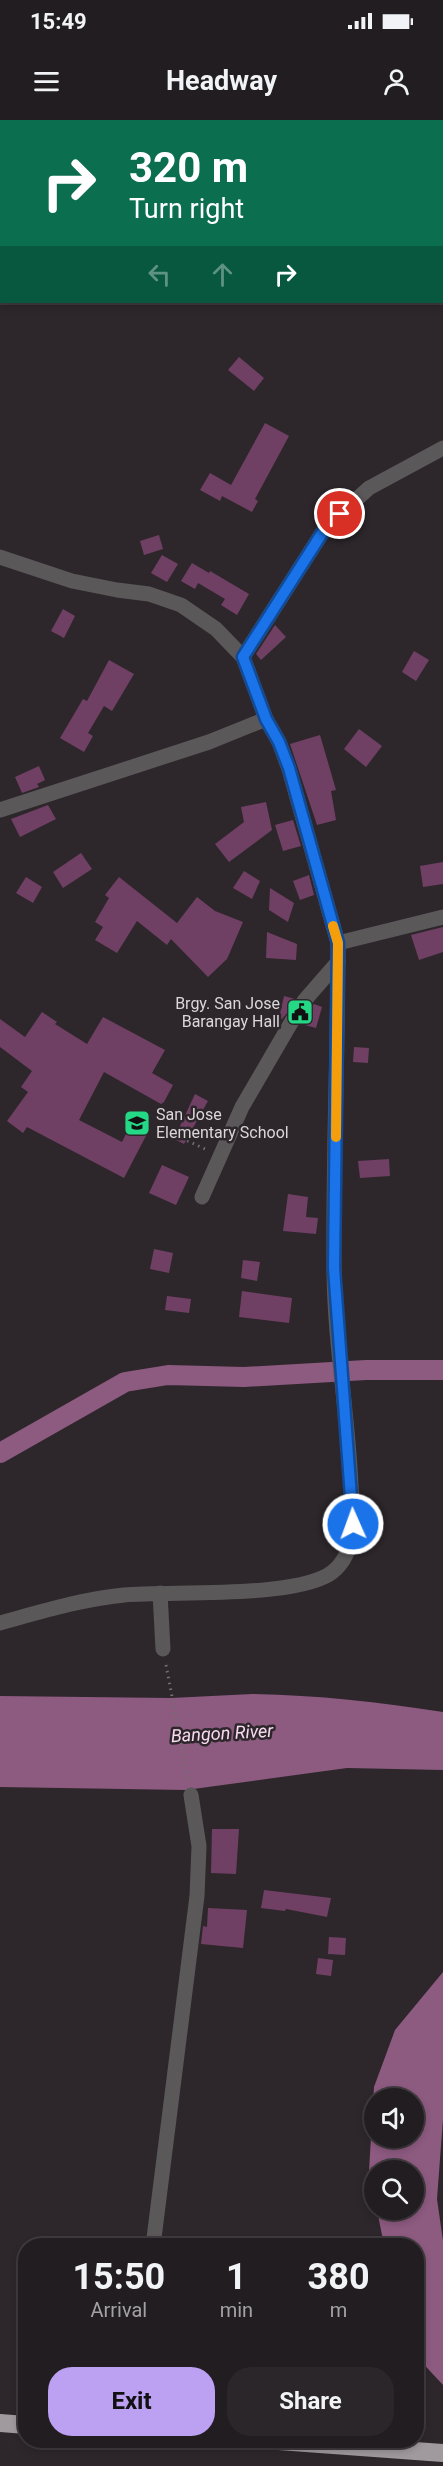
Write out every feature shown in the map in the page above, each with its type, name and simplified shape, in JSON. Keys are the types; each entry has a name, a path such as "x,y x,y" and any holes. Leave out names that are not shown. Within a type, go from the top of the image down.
{"highway":[{"path":"0,2423 18,2424"},
{"path":"375,2448 443,2453"}],"street":[{"path":"243,657 326,527 369,488 443,448"},
{"path":"0,557 72,581 117,591 149,594 181,605 216,629 243,657 266,719 279,742 289,768 338,943 334,1268 353,1524 346,1556 329,1574 312,1582 284,1587 160,1593 110,1598 56,1608 0,1623"},
{"path":"0,810 209,742 266,719"},
{"path":"338,943 443,916"},
{"path":"304,1001 338,962"},
{"path":"202,1197 242,1107 292,1021"},
{"path":"160,1593 163,1649"},
{"path":"154,2238 197,1896 199,1846 191,1795"}],"path":[{"path":"160,1128 220,1156"},
{"path":"163,1649 191,1795"}],"water":[{"name":"Bangon River","path":"252,1694 348,1700 443,1712 443,1770 347,1768 186,1790 0,1787 0,1696 171,1698"},
{"path":"443,1972 443,2119 437,2199 443,2241 443,2385 424,2365 424,2238 383,2238 379,2220 424,2220 424,2160 370,2160 370,2148 424,2148 424,2088 374,2088 395,2030"}],"building":[{"path":"239,357 264,378 254,391 228,370"},
{"path":"265,423 289,436 255,499 258,501 252,512 222,496 220,501 200,490 210,473 231,485"},
{"path":"159,535 163,549 144,555 140,541"},
{"path":"162,555 178,564 167,582 151,573"},
{"path":"192,563 249,594 237,615 221,605 225,599 198,583 195,589 181,581"},
{"path":"63,609 75,616 64,638 51,631"},
{"path":"275,625 286,637 261,660 256,654"},
{"path":"414,651 429,660 416,681 402,672"},
{"path":"109,660 134,674 112,711 104,706 88,733 93,736 84,752 60,738 83,699 87,701"},
{"path":"359,729 382,746 366,767 344,749"},
{"path":"320,735 336,790 331,791 336,820 317,825 290,744"},
{"path":"39,766 45,780 37,784 39,787 22,793 15,777"},
{"path":"266,802 272,830 229,862 215,844 244,822 241,807"},
{"path":"48,805 56,819 20,837 11,819"},
{"path":"293,820 301,846 283,851 275,825"},
{"path":"81,853 92,869 63,888 53,872"},
{"path":"443,862 443,884 423,887 420,866"},
{"path":"244,871 260,881 252,899 233,888"},
{"path":"309,875 314,895 300,900 293,881"},
{"path":"26,877 42,887 33,903 16,893"},
{"path":"119,877 177,923 197,897 215,911 243,922 227,959 208,977 171,939 167,945 137,921 117,953 95,940 103,927 95,922 109,898 105,895"},
{"path":"270,888 294,903 288,922 269,910"},
{"path":"443,927 443,952 419,960 411,935"},
{"path":"267,932 297,944 296,960 266,958"},
{"name":"Brgy. San Jose Barangay Hall","path":"284,996 295,999 295,1005 302,1010 308,1010 314,1004 322,1007 316,1028 301,1024 301,1017 296,1012 288,1012 282,1019 279,1018"},
{"path":"42,1012 57,1022 55,1024 87,1044 103,1017 165,1050 152,1073 173,1085 164,1102 161,1104 104,1072 79,1120 122,1142 132,1122 149,1130 124,1178 27,1127 23,1133 7,1121 28,1092 21,1087 32,1071 0,1047 0,1019 25,1037"},
{"path":"354,1047 369,1048 368,1063 353,1062"},
{"path":"195,1094 208,1101 184,1144 174,1139"},
{"path":"389,1159 390,1176 360,1178 358,1161"},
{"path":"162,1165 189,1177 176,1205 149,1193"},
{"path":"288,1194 308,1197 306,1217 318,1218 316,1234 283,1231"},
{"path":"154,1249 173,1253 169,1273 150,1269"},
{"path":"243,1260 260,1262 257,1281 241,1278"},
{"path":"242,1291 292,1298 289,1323 239,1317"},
{"path":"167,1296 191,1299 189,1313 165,1310"},
{"path":"212,1829 239,1829 236,1874 211,1873"},
{"path":"264,1890 331,1898 327,1917 286,1909 285,1911 261,1908"},
{"path":"208,1908 247,1910 243,1948 201,1944 203,1926 207,1927"},
{"path":"329,1937 346,1938 345,1955 328,1954"},
{"path":"318,1958 333,1960 331,1976 316,1974"}],"waterway":[{"path":"0,1453 125,1382 168,1375 244,1377 366,1370 443,1370"}],"tunnel":[{"path":"292,1021 304,1001"}],"slow traffic":[{"path":"333,926 338,943 336,1137"}],"place":[{"name":"Brgy. San Jose Barangay Hall","path":"300,1012"},
{"name":"San Jose Elementary School","path":"137,1123"}],"route":[{"path":"340,514 326,527 243,657 266,719 279,742 289,768 338,943 334,1268 353,1524"}]}
